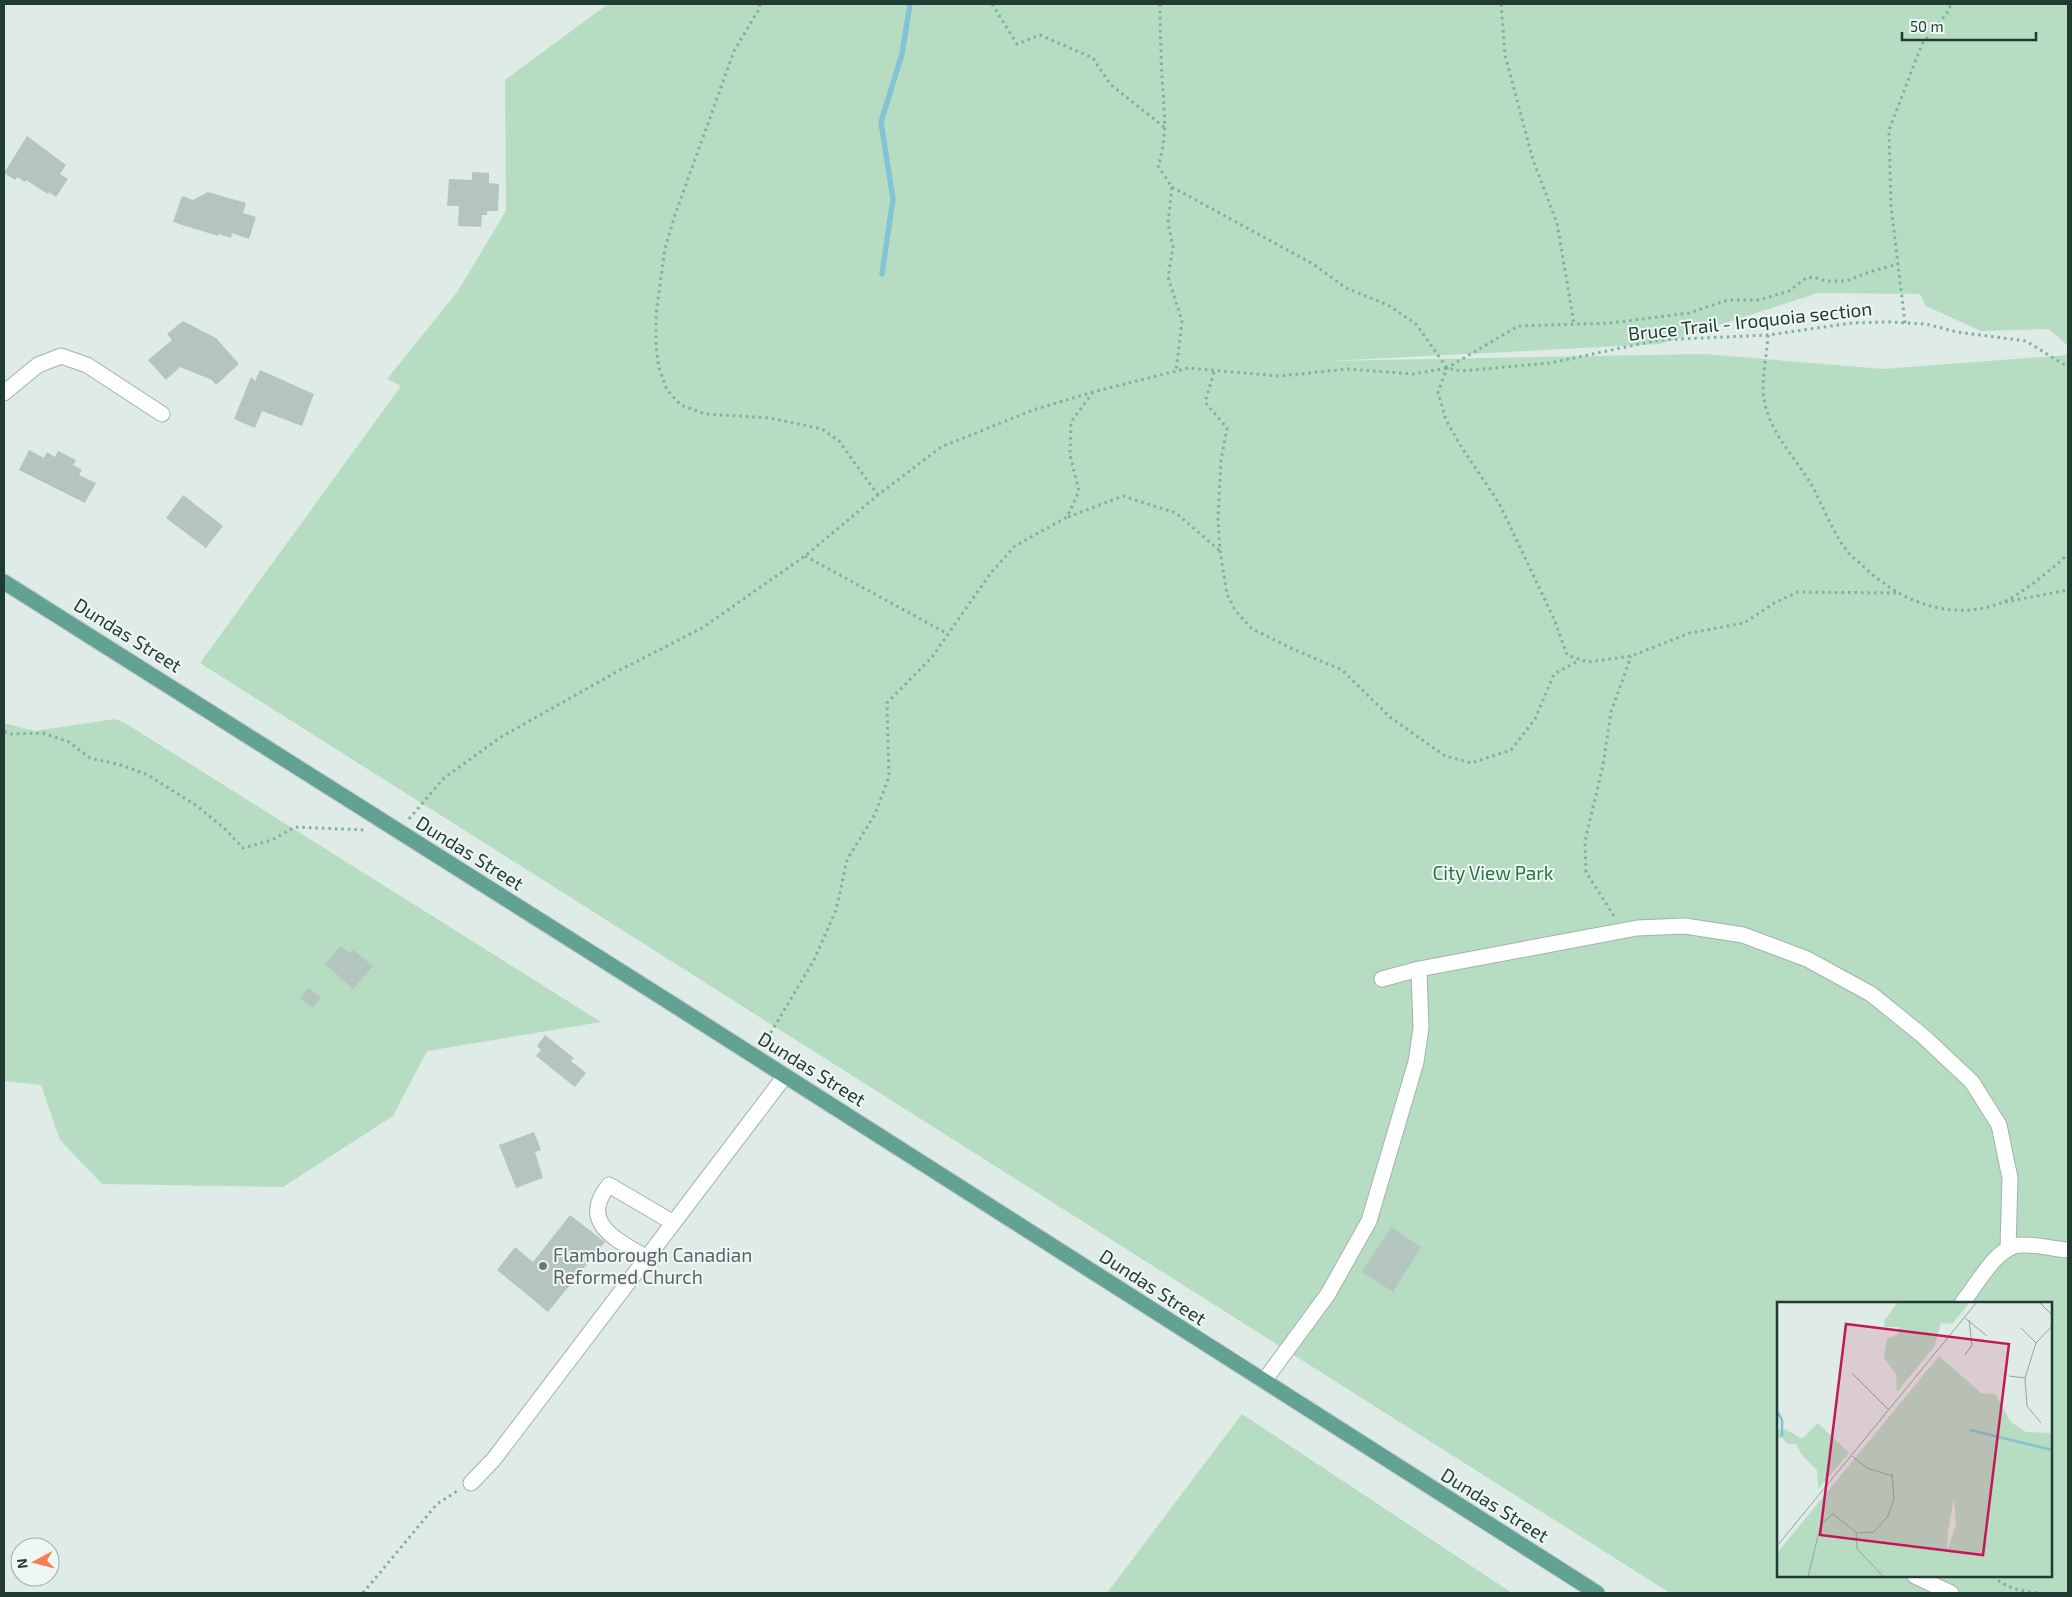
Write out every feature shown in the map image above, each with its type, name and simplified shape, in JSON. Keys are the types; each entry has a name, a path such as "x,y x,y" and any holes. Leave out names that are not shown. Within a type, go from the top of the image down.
{"main road":[{"name":"Dundas Street","path":"4,582 1597,1593"}],"lane":[{"path":"4,393 38,365 61,356 87,365 162,414"},
{"path":"1382,979 1419,969 1624,930 1685,926 1743,935 1815,963 1871,994 1923,1036 1972,1082 1999,1125 2010,1178 2008,1248"},
{"path":"1264,1381 1328,1294 1369,1221 1416,1062 1421,1028 1419,969"},
{"path":"471,1483 494,1459 647,1258 672,1222 785,1076"},
{"path":"647,1258 606,1233 599,1222 597,1208 601,1195 609,1185 672,1222"},
{"path":"1963,1302 1999,1254 2008,1248 2019,1244 2068,1250"},
{"path":"1917,1577 1951,1593"}],"path":[{"path":"760,4 759,9 734,51 665,248 656,315 656,347 659,368 667,390 681,404 705,414 770,418 822,429 838,441 878,495"},
{"path":"992,4 1017,44 1040,35 1093,58 1110,84 1164,127"},
{"path":"1160,4 1162,80 1165,106 1164,151 1158,166 1172,187 1313,264 1346,288 1388,305 1416,324 1447,368"},
{"path":"1501,4 1505,55 1533,160 1557,223 1574,324"},
{"path":"1905,323 1891,206 1889,130 1922,44 1947,13 1951,4"},
{"path":"1172,187 1168,223 1173,247 1168,277 1182,320 1176,372"},
{"path":"1896,593 1798,592 1776,602 1744,623 1690,634 1631,656 1588,662 1567,655 1554,619 1499,503 1462,448 1446,420 1438,392 1447,368 1518,326 1611,323 1689,313 1728,300 1759,300 1789,291 1806,278 1813,277 1846,281 1898,264"},
{"name":"Bruce Trail - Iroquoia section","path":"398,831 444,778 501,737 620,670 702,628 805,556 878,495 941,447 1033,410 1093,392 1188,368 1214,372 1279,376 1348,369 1413,374 1447,368 1461,371 1550,363 1660,340 1768,335 1852,323 1926,324 1957,332 2026,341 2068,367"},
{"path":"1768,335 1764,398 1770,421 1784,447 1798,463 1813,488 1847,551 1896,593 1926,606 1968,611 2068,590"},
{"path":"1214,372 1205,402 1227,428 1221,460 1218,519 1220,551 1227,594 1234,610 1252,629 1293,650 1342,670 1390,716 1445,756 1472,763 1511,750 1535,719 1554,674 1581,660"},
{"path":"1068,517 1079,491 1070,455 1071,422 1093,392"},
{"path":"756,1058 814,960 836,910 847,860 875,814 889,777 886,703 932,657 990,574 1016,546 1068,517 1123,496 1176,514 1220,551"},
{"path":"2002,603 2056,566 2068,554"},
{"path":"805,556 948,634"},
{"path":"1624,930 1586,872 1585,841 1602,765 1611,712 1631,656"},
{"path":"4,732 12,734 42,733 69,742 90,758 121,765 148,775 197,806 225,828 243,848 272,840 295,827 370,830"},
{"path":"363,1593 438,1504 471,1483"},
{"path":"1994,1577 2007,1587 2020,1591 2040,1593"}],"green space":[{"name":"City View Park","path":"608,4 2068,4 2068,346 2049,329 1981,331 1926,306 1920,294 1818,293 1660,344 1329,361 1704,354 1883,369 2068,355 2068,1593 1670,1593 200,663 401,386 387,379 458,291 506,211 505,80"},
{"path":"115,719 125,723 601,1022 427,1051 393,1116 283,1187 102,1184 60,1140 41,1085 4,1081 4,723 35,731"},
{"path":"1242,1414 1512,1593 1107,1593"}],"building":[{"path":"27,136 66,165 60,174 68,179 56,197 26,180 25,182 17,177 15,180 4,173"},
{"path":"472,172 489,173 489,183 499,184 498,211 487,211 487,215 482,215 481,227 458,226 459,206 447,206 449,179 472,180"},
{"path":"208,192 246,203 243,213 256,217 249,239 232,233 231,238 219,234 218,236 173,222 182,196 193,200"},
{"path":"183,321 216,338 239,364 216,385 212,380 180,367 166,380 148,360 172,340 167,334"},
{"path":"260,370 314,394 302,426 262,411 255,428 234,419 251,377 255,381"},
{"path":"29,450 44,458 47,452 55,457 58,451 76,460 73,465 82,470 79,475 96,483 85,503 19,470"},
{"path":"183,495 223,526 206,548 166,518"},
{"path":"340,946 350,953 353,950 373,966 353,989 325,964"},
{"path":"308,988 321,997 313,1008 300,999"},
{"path":"545,1035 574,1058 571,1061 586,1073 575,1087 536,1056 541,1050 537,1046"},
{"path":"534,1132 541,1150 535,1152 543,1178 516,1188 499,1145"},
{"name":"Flamborough Canadian Reformed Church","path":"570,1215 605,1242 548,1312 497,1270 515,1247 533,1262"},
{"path":"1391,1227 1421,1247 1393,1292 1362,1272"}],"waterway":[{"path":"882,274 893,199 881,122 902,54 910,4"}],"place":[{"name":"Flamborough Canadian Reformed Church","path":"543,1266"}]}
